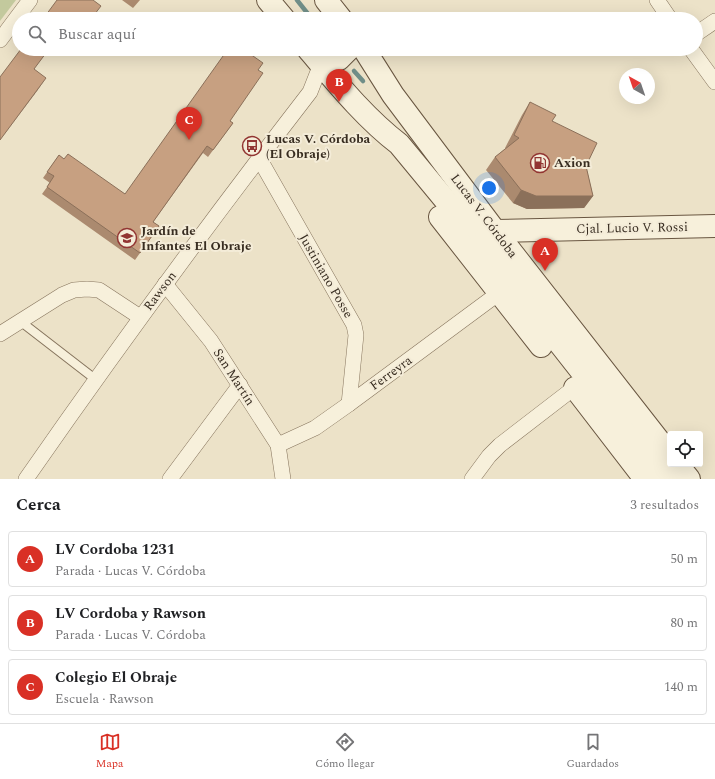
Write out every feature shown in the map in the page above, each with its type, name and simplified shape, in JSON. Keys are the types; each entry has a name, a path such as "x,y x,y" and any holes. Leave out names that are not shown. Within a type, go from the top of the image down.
{"street":[{"path":"21,12 30,0"},
{"path":"326,0 335,12"},
{"path":"657,0 665,12"},
{"path":"703,29 715,20"},
{"path":"0,40 12,24"},
{"path":"314,56 339,59 342,56"},
{"name":"Lucas V. Córdoba","path":"314,56 335,82 383,132 399,144 487,237 667,451"},
{"name":"Rawson","path":"26,479 95,378 310,92 314,56"},
{"name":"Lucas V. Córdoba","path":"368,56 487,237 666,479"},
{"path":"696,56 715,82"},
{"name":"Lucas V. Córdoba","path":"383,132 389,152 645,479"},
{"name":"Justiniano Posse","path":"259,158 354,325 356,335 348,404"},
{"name":"Cjal. Lucio V. Rossi","path":"487,237 715,226"},
{"name":"San Martín","path":"165,284 211,341 278,445 283,479"},
{"path":"0,334 62,295 74,290 99,290 140,317"},
{"name":"Ferreyra","path":"278,445 315,428 499,293"},
{"path":"170,479 240,385"},
{"path":"472,479 489,456 500,445 574,388"},
{"path":"679,467 689,479"}],"lane":[{"path":"20,321 95,378"}],"green space":[{"path":"0,0 16,0 0,21"}],"building":[{"path":"57,0 93,0 101,6 96,12 48,12"},
{"path":"16,56 44,56 34,69 46,78 0,140 0,77"},
{"path":"223,56 253,56 263,63 258,70 263,73 230,121 233,123 213,150 207,146 153,222 159,226 140,253 47,187 54,176 47,172 59,155 64,159 68,154 125,194"},
{"name":"Axion","path":"530,102 556,115 552,121 597,143 586,166 593,196 536,196 521,190 495,157 519,138 514,135"}],"waterway":[{"path":"297,0 306,12"},
{"path":"354,71 363,81"}],"place":[{"name":"LV Cordoba y Rawson","path":"339,102"},
{"name":"Colegio El Obraje","path":"189,140"},
{"name":"Lucas V. Córdoba (El Obraje)","path":"252,146"},
{"name":"Axion","path":"540,163"},
{"name":"Jardín de Infantes El Obraje","path":"127,238"},
{"name":"LV Cordoba 1231","path":"545,271"}]}
